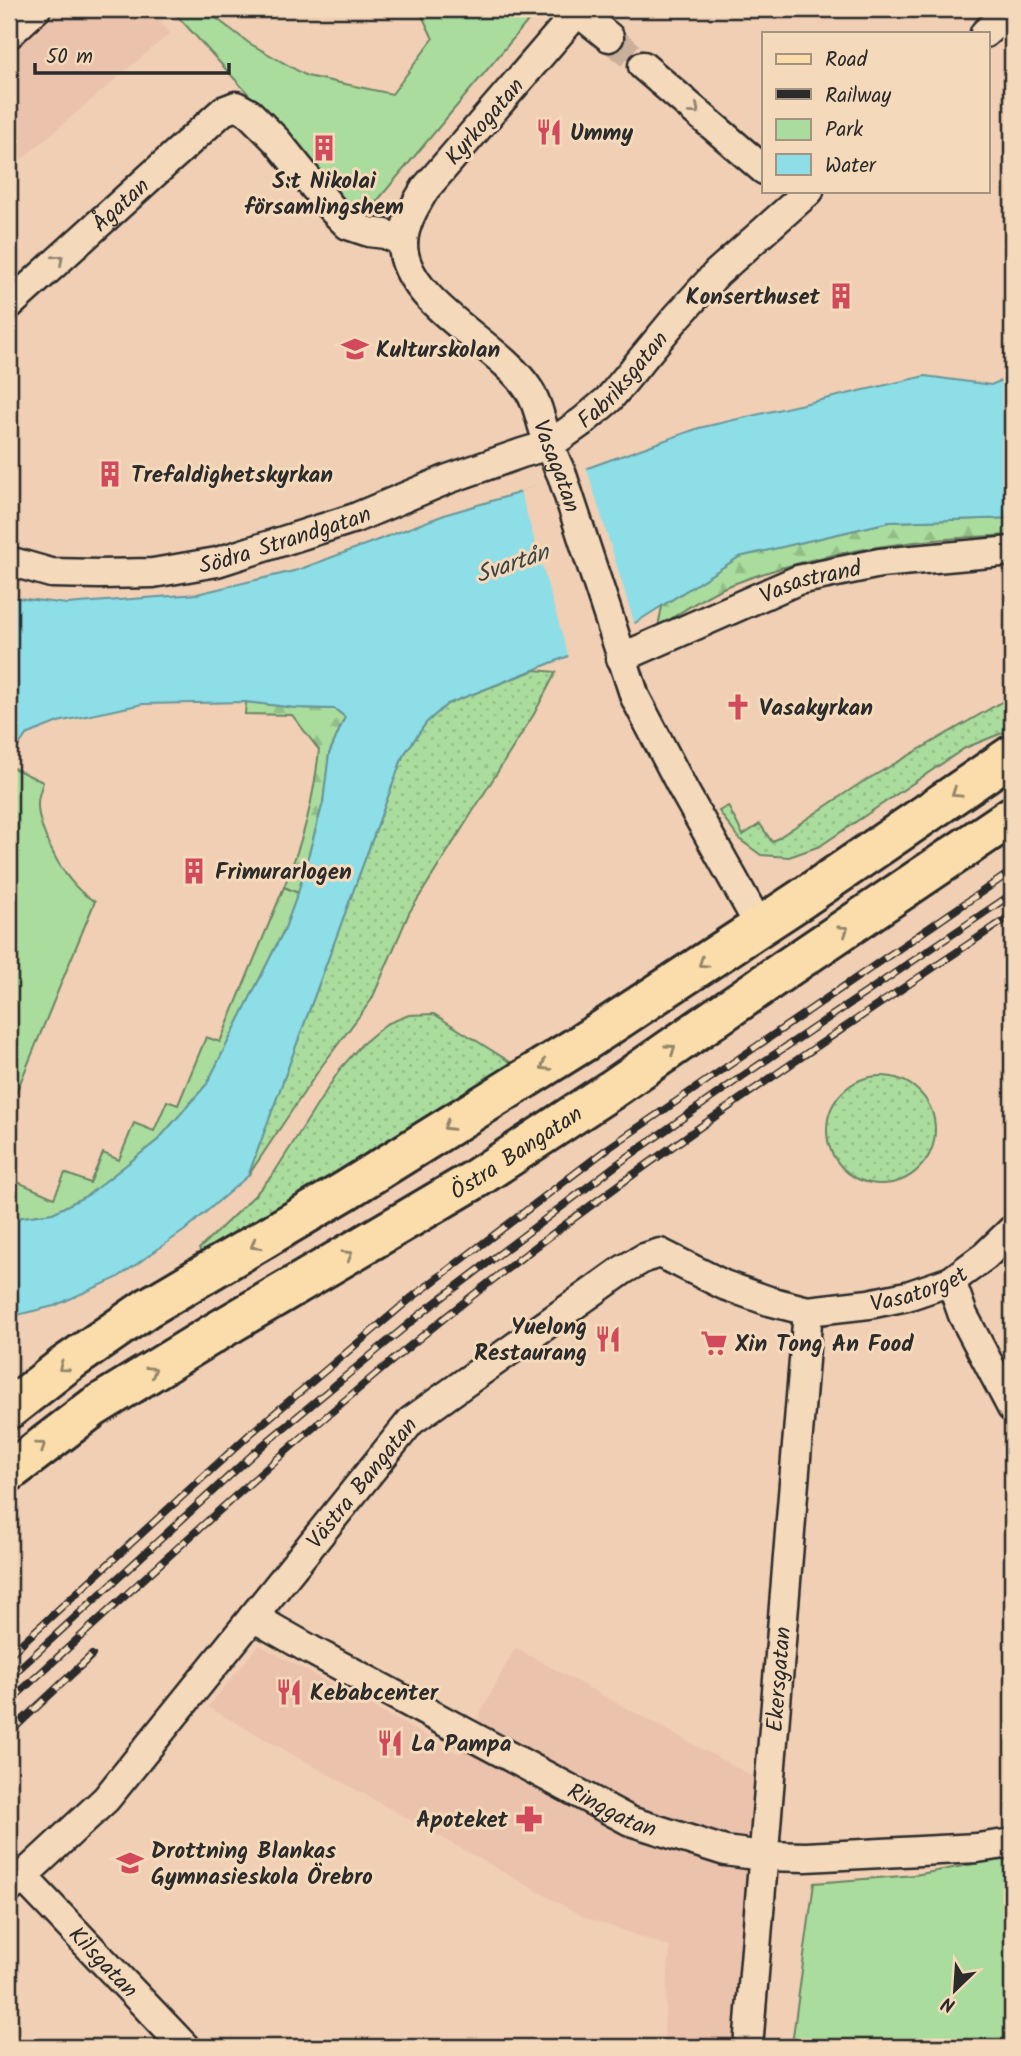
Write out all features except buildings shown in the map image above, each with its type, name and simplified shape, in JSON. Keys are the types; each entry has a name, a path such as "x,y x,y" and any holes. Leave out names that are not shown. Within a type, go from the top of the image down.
{"main road":[{"path":"9,1409 65,1365 147,1308 345,1191 584,1042 800,900 1012,755"},
{"name":"Östra Bangatan","path":"9,1472 105,1401 216,1332 474,1180 1012,816"},
{"path":"760,925 787,968"}],"street":[{"path":"9,34 36,9"},
{"path":"986,32 1012,9"},
{"path":"579,10 609,37"},
{"name":"Kyrkogatan","path":"403,242 411,213 425,188 579,10"},
{"path":"643,66 762,168"},
{"name":"Ågatan","path":"9,305 223,111 236,106 249,113 277,141 348,225 386,234 403,242"},
{"name":"Fabriksgatan","path":"549,445 609,399 717,273 799,194"},
{"name":"Vasagatan","path":"403,242 414,281 530,390 562,475 635,697 760,925"},
{"name":"Södra Strandgatan","path":"9,561 51,573 99,575 153,573 216,562 355,517 448,480 549,445"},
{"name":"Vasastrand","path":"617,647 798,580 880,563 1012,551"},
{"name":"Vasatorget","path":"808,1311 869,1304 907,1296 951,1281 985,1256 1012,1230"},
{"name":"Västra Bangatan","path":"16,1883 106,1799 411,1422 623,1270 644,1258 660,1253 724,1285 808,1311"},
{"path":"951,1281 963,1315 1012,1408"},
{"name":"Ekersgatan","path":"748,2047 808,1311"},
{"name":"Ringgatan","path":"253,1617 630,1821 725,1851 763,1856 806,1857 977,1848 1012,1843"},
{"name":"Kilsgatan","path":"16,1883 184,2047"}],"shaded area":[{"path":"9,9 150,9 170,33 9,170"},
{"path":"259,1645 459,1754 515,1648 759,1780 734,2047 663,2047 670,1947 584,1917 208,1707"}],"green space":[{"path":"171,9 204,9 249,43 307,76 392,94 433,39 419,9 538,9 362,219"},
{"path":"1012,518 1012,535 904,543 797,563 728,586 658,627 662,606 739,557 889,522"},
{"path":"535,670 556,672 534,714 409,913 372,999 321,1067 248,1176 403,756 426,723 447,704"},
{"path":"1012,696 1012,729 965,748 820,846 789,857 761,855 739,839 719,811 728,806 743,835 760,824 772,842 856,786"},
{"path":"246,702 335,709 345,717 329,754 323,803 298,893 284,887 307,820 319,750 292,715 245,714"},
{"path":"9,766 43,782 38,800 39,815 48,844 65,873 85,895 95,901 9,1110"},
{"path":"284,887 298,893 285,928 207,1084 158,1140 88,1195 53,1213 9,1219 9,1178 54,1198 65,1173 90,1183 103,1153 119,1160 134,1123 154,1131 167,1101 178,1105 206,1037 220,1042"},
{"path":"434,1014 518,1067 204,1259 199,1249 274,1173 340,1069 361,1045 386,1024 409,1015"},
{"path":"881,1076 902,1080 919,1092 931,1109 935,1130 931,1151 919,1168 902,1180 881,1184 860,1180 843,1168 831,1151 827,1130 831,1109 843,1092 860,1080"},
{"path":"1012,1857 1012,2047 841,2047 792,2044 814,1883 915,1875"}],"water":[{"name":"Svartån","path":"925,376 991,385 1012,376 1012,518 889,522 739,557 635,623 566,657 447,704 426,723 403,756 248,1176 185,1230 117,1278 54,1306 9,1317 9,1219 53,1213 88,1195 158,1140 207,1084 285,928 298,893 323,803 329,754 345,717 335,709 246,702 143,704 58,722 26,735 9,760 9,597 67,604 197,594 298,570 447,514 515,494 699,428"}],"pier":[{"path":"586,466 635,625 569,658 520,491"}],"tunnel":[{"path":"609,37 643,66"}],"railway":[{"path":"9,1655 250,1434 410,1299 607,1149 1012,871"},
{"path":"9,1678 263,1445 423,1312 619,1163 1012,894"},
{"path":"9,1702 270,1465 377,1373 502,1273 645,1166 1012,915"},
{"path":"9,1733 92,1655"}],"place":[{"name":"Ummy","path":"549,132"},
{"name":"S:t Nikolai församlingshem","path":"324,148"},
{"name":"Konserthuset","path":"841,296"},
{"name":"Kulturskolan","path":"355,349"},
{"name":"Trefaldighetskyrkan","path":"110,474"},
{"name":"Vasakyrkan","path":"738,707"},
{"name":"Frimurarlogen","path":"194,871"},
{"name":"Yuelong Restaurang","path":"608,1339"},
{"name":"Xin Tong An Food","path":"714,1343"},
{"name":"Kebabcenter","path":"289,1692"},
{"name":"La Pampa","path":"390,1743"},
{"name":"Apoteket","path":"529,1819"},
{"name":"Drottning Blankas Gymnasieskola Örebro","path":"130,1863"}]}
